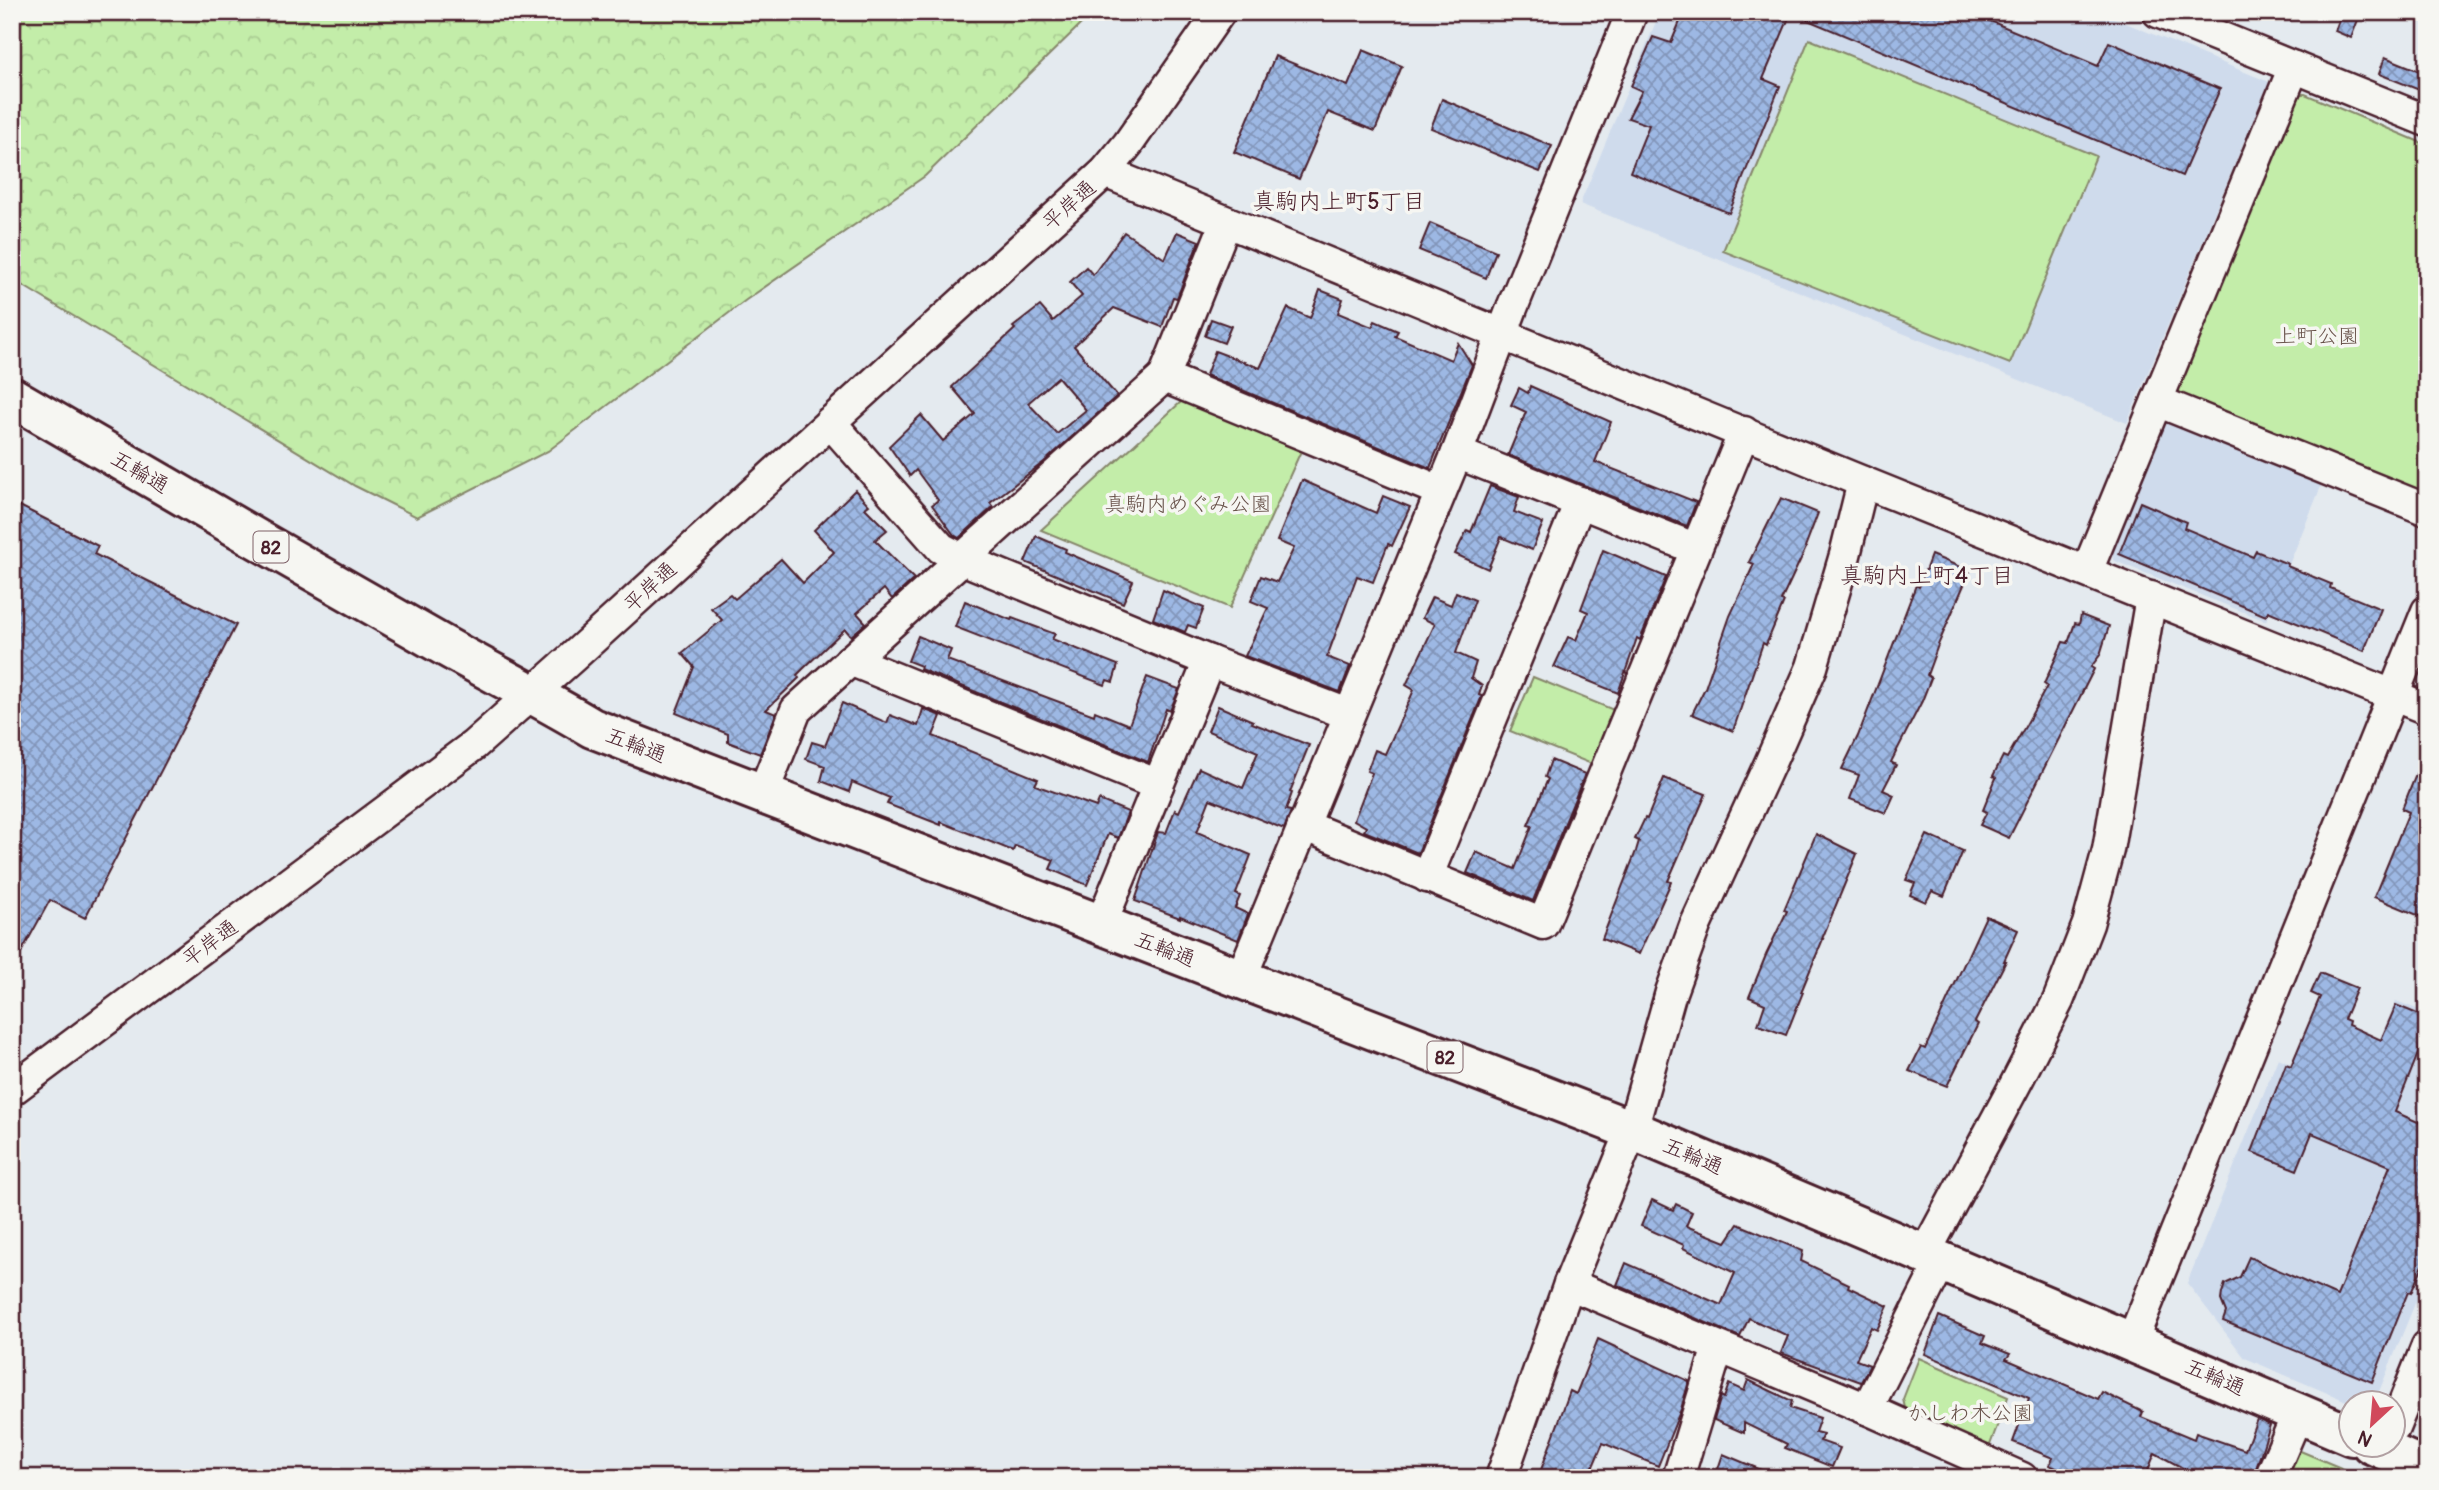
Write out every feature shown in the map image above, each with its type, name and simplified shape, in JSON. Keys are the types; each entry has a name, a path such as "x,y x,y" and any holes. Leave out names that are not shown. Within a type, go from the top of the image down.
{"main road":[{"name":"五輪通","path":"12,397 158,483 592,728 1632,1130 2298,1413 2338,1427"},
{"name":"五輪通","path":"2408,1458 2427,1469"}],"street":[{"name":"平岸通","path":"12,1090 474,745 533,693 1105,172 1128,144 1220,12"},
{"path":"1241,978 1457,453 1632,12"},
{"path":"2158,12 2427,121"},
{"path":"2087,571 2294,66"},
{"path":"1105,172 2427,709"},
{"path":"764,793 796,710 1164,377 1226,222"},
{"path":"1164,377 1440,491"},
{"path":"2157,401 2427,510"},
{"path":"830,422 941,548 961,559 1209,661 1348,714"},
{"path":"1303,825 1543,924 1744,432"},
{"path":"1457,453 1696,549"},
{"path":"1501,1478 1569,1284 1632,1130 1671,992 1695,926 1812,667 1863,482"},
{"path":"1427,877 1580,502"},
{"path":"1867,1409 1933,1256 2058,1001 2088,924 2108,850 2151,597"},
{"path":"2132,1341 2427,611"},
{"path":"850,660 1158,785"},
{"path":"1101,924 1209,661"},
{"path":"1569,1284 1867,1409 2022,1478"},
{"path":"2405,1388 2427,1346"},
{"path":"1678,1478 1718,1347"},
{"path":"2270,1478 2298,1413"}],"shaded area":[{"path":"1660,12 2099,12 2269,82 2127,423 1580,204"},
{"path":"2174,418 2324,479 2266,621 2115,561 2110,552 2164,422"},
{"path":"2396,1001 2427,1013 2427,1274 2380,1388 2338,1388 2338,1397 2245,1358 2187,1283 2278,1058 2358,1091"}],"green space":[{"path":"12,12 1089,12 1082,23 925,176 746,300 548,451 417,517 355,486 12,279"},
{"path":"1809,39 2096,156 2010,364 1723,251"},
{"name":"上町公園","path":"2297,94 2305,94 2427,145 2427,500 2182,402 2177,388"},
{"name":"真駒内めぐみ公園","path":"1182,401 1301,451 1230,608 1041,530"},
{"path":"1533,677 1626,715 1604,769 1510,731"},
{"name":"かしわ木公園","path":"1919,1358 2008,1397 1987,1453 1907,1417 1903,1399"},
{"path":"2298,1450 2365,1478 2286,1478"}],"building":[{"path":"1684,12 1969,12 2098,66 2109,42 2220,89 2182,176 1791,13 1763,79 1780,86 1729,213 1630,172 1649,125 1628,118 1642,91 1631,86 1653,37 1671,43"},
{"path":"2342,12 2361,12 2351,38 2335,31"},
{"path":"1363,50 1402,66 1375,131 1328,112 1299,179 1234,152 1275,56 1348,86"},
{"path":"2385,57 2427,74 2427,93 2379,74"},
{"path":"1442,99 1552,146 1540,172 1431,128"},
{"path":"1430,223 1496,251 1486,278 1419,250"},
{"path":"1124,232 1165,259 1177,232 1199,241 1177,298 1173,297 1162,327 1114,308 1074,346 1117,396 1044,462 990,503 993,507 959,538 932,505 938,500 916,470 910,476 889,446 921,415 943,441 975,414 952,387 1015,329 1013,327 1040,306 1053,321 1082,296 1070,282 1086,267 1093,275","holes":["1058,377 1086,410 1057,434 1028,403"]},
{"path":"1320,290 1343,299 1338,313 1372,327 1375,321 1398,331 1395,336 1451,360 1458,343 1472,365 1430,468 1206,375 1215,351 1260,368 1288,308 1310,318"},
{"path":"1211,319 1231,326 1224,343 1205,336"},
{"path":"1530,386 1611,422 1595,462 1696,502 1687,526 1508,455 1526,412 1511,405 1519,388 1528,393"},
{"path":"1302,480 1376,513 1383,496 1410,507 1392,546 1388,544 1373,582 1357,576 1327,657 1350,666 1340,692 1245,656 1268,608 1251,601 1261,576 1277,582 1294,548 1277,541"},
{"path":"1490,486 1519,497 1514,512 1543,523 1532,550 1501,537 1488,569 1455,554 1467,530 1471,532"},
{"path":"855,490 869,505 865,508 887,530 875,540 914,579 892,599 884,589 857,613 866,623 851,636 845,629 797,675 799,678 766,710 776,714 760,754 728,742 728,734 676,713 694,667 682,653 722,620 711,608 730,594 735,599 781,559 803,583 834,552 814,530"},
{"path":"1781,498 1818,513 1806,548 1781,601 1784,602 1766,645 1763,643 1733,731 1692,714 1705,688 1730,616 1754,564 1749,562"},
{"path":"12,502 98,546 94,554 236,625 85,918 50,900 12,969"},
{"path":"2140,502 2186,522 2184,528 2253,557 2256,551 2288,564 2287,566 2331,584 2330,588 2381,609 2364,651 2268,611 2266,616 2119,554"},
{"path":"1036,536 1066,549 1065,552 1133,581 1123,603 1025,562"},
{"path":"1603,550 1666,577 1640,640 1637,638 1618,693 1554,667 1568,637 1576,640 1588,612 1581,609"},
{"path":"1931,555 1970,571 1938,645 1927,675 1931,678 1922,701 1891,762 1896,765 1883,790 1894,795 1886,813 1850,799 1859,775 1842,769 1858,736 1916,585 1919,587"},
{"path":"1163,590 1204,608 1196,628 1188,625 1185,632 1153,619"},
{"path":"1456,592 1475,600 1456,653 1476,662 1471,678 1482,686 1479,695 1482,696 1418,853 1364,831 1366,827 1354,820 1372,773 1367,771 1375,750 1385,754 1414,690 1406,685 1435,624 1422,618 1432,597 1451,605"},
{"path":"965,601 1055,634 1052,639 1118,665 1113,682 1107,680 1105,685 955,627"},
{"path":"2081,615 2109,626 2100,655 2091,667 2094,669 2009,838 1980,825 1987,812 1983,810 1996,778 1993,776 2003,756 2007,758 2026,725 2047,686 2044,684 2063,642 2068,643"},
{"path":"918,636 951,650 947,660 1094,715 1095,711 1129,725 1147,677 1179,689 1170,711 1166,709 1148,762 920,669 921,666 908,661"},
{"path":"842,703 887,723 890,715 918,726 923,709 941,716 933,736 1038,779 1035,785 1096,807 1099,800 1128,812 1118,838 1108,834 1087,885 1050,869 1054,860 1015,846 1013,851 941,822 941,825 887,804 890,798 852,782 849,792 821,781 825,766 806,759 812,742 825,746"},
{"path":"1218,706 1253,721 1252,723 1309,745 1290,792 1292,793 1286,810 1291,811 1284,829 1210,799 1197,832 1251,855 1236,894 1240,896 1235,908 1248,914 1238,940 1135,901 1158,832 1166,833 1175,810 1179,812 1199,768 1243,788 1258,752 1208,731"},
{"path":"2426,750 2427,919 2374,897 2409,812 2402,809"},
{"path":"1551,760 1585,774 1533,901 1467,873 1476,852 1515,869 1532,826 1528,825 1548,779 1545,777"},
{"path":"1664,778 1706,794 1639,954 1602,939 1636,851 1639,841 1635,839 1645,818 1647,819"},
{"path":"1816,834 1857,854 1786,1035 1758,1025 1765,1004 1749,997 1787,911 1784,910"},
{"path":"1927,835 1963,851 1944,896 1932,891 1926,902 1910,895 1915,883 1906,880"},
{"path":"1986,916 2018,930 2006,961 1975,1022 1978,1024 1947,1086 1909,1071 1921,1047 1925,1049"},
{"path":"2320,973 2357,988 2344,1019 2349,1021 2348,1025 2381,1040 2396,1005 2427,1018 2427,1031 2395,1112 2427,1126 2427,1256 2411,1293 2408,1292 2372,1382 2223,1321 2226,1312 2221,1300 2225,1284 2240,1277 2249,1257 2337,1296 2390,1166 2312,1133 2297,1170 2252,1152 2286,1064 2291,1066 2320,997 2311,993"},
{"path":"1652,1200 1673,1210 1676,1204 1692,1212 1686,1226 1726,1242 1738,1224 1803,1251 1801,1261 1888,1306 1877,1330 1871,1327 1856,1360 1870,1365 1861,1382 1781,1353 1788,1336 1749,1318 1740,1337 1617,1285 1626,1263 1721,1305 1735,1273 1683,1248 1684,1245 1641,1226"},
{"path":"1939,1316 1985,1336 1982,1343 2010,1354 2006,1359 2098,1399 2102,1392 2143,1412 2141,1417 2194,1439 2196,1433 2245,1450 2257,1419 2270,1425 2253,1478 2201,1478 2155,1453 2145,1478 2079,1478 2049,1465 2053,1458 2013,1442 2029,1398 1925,1354"},
{"path":"1598,1339 1689,1381 1658,1466 1603,1443 1588,1478 1538,1478 1570,1391 1576,1394"},
{"path":"1748,1380 1792,1401 1790,1408 1820,1418 1815,1432 1823,1434 1820,1441 1840,1448 1832,1467 1785,1448 1787,1444 1744,1423 1744,1433 1714,1420 1721,1396 1724,1398 1729,1384 1744,1391"},
{"path":"1723,1454 1778,1477 1778,1478 1715,1478"}],"district":[{"name":"真駒内上町5丁目","path":"1339,201"},
{"name":"真駒内上町4丁目","path":"1927,575"}]}
